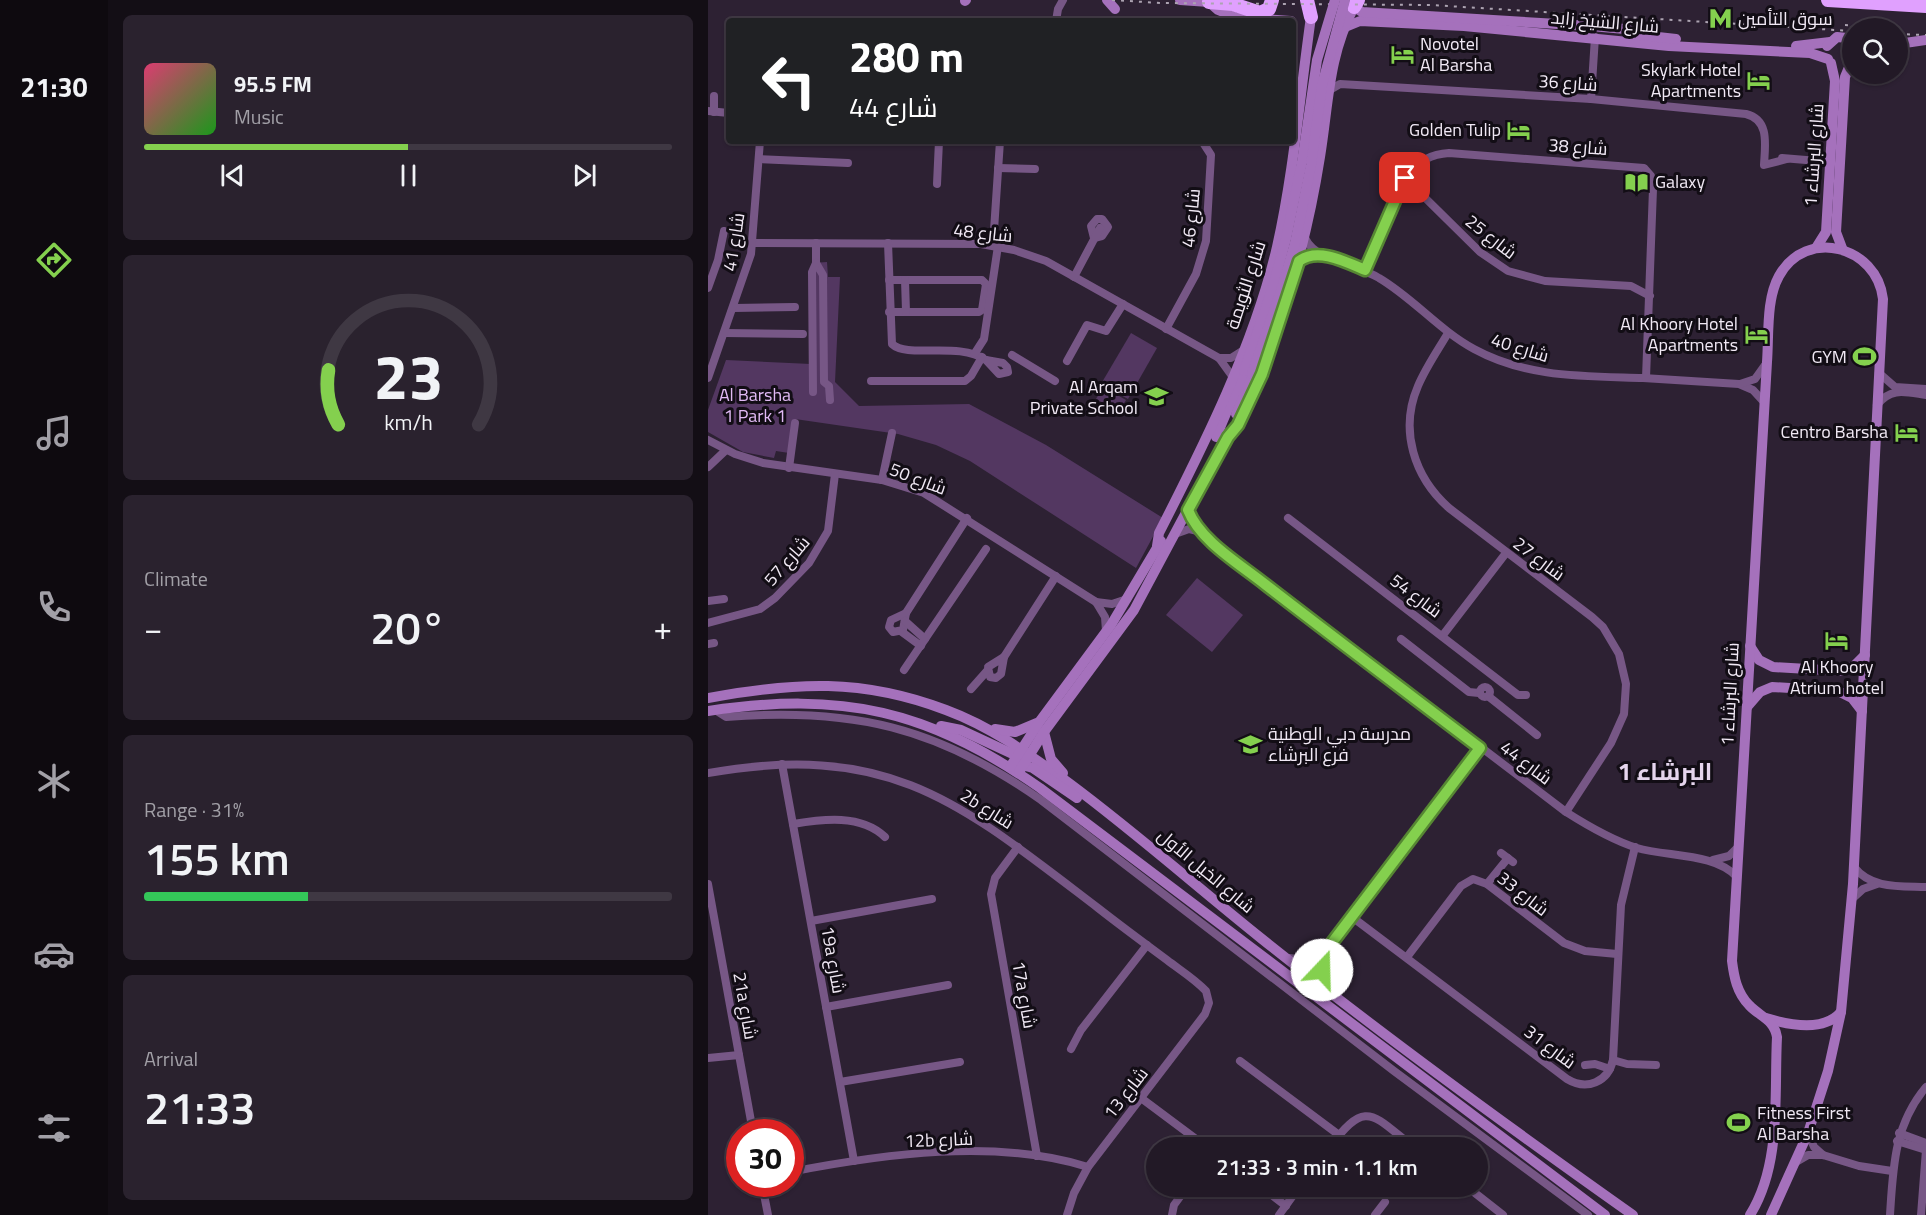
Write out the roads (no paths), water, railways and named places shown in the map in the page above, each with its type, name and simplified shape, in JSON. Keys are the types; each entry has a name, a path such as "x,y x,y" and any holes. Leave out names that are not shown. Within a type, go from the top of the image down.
{"highway":[{"path":"1209,2 1233,4 1260,13 1269,9 1272,0"},
{"path":"1307,0 1311,17"},
{"path":"1828,0 1926,6"}],"street":[{"path":"1052,0 1057,17"},
{"path":"1057,17 1063,0"},
{"path":"1180,0 1209,2 1218,10 1235,17 1249,18"},
{"path":"1228,437 1286,239 1302,162 1317,60 1335,0"},
{"path":"1248,372 1281,291 1311,165 1326,62 1352,2"},
{"path":"1020,761 1127,621 1228,437 1238,425 1262,374 1305,238 1335,51 1352,2"},
{"path":"1352,2 1362,12 1592,26 1636,30 1646,35"},
{"name":"شارع الثويمة","path":"1157,546 1159,533 1209,436 1242,351 1276,248 1297,141 1297,100 1311,17"},
{"name":"شارع الشيخ زايد","path":"1343,28 1360,21 1464,26 1669,46 1810,53 1842,67"},
{"path":"1296,22 1301,24 1309,34"},
{"path":"1591,99 1594,38 1606,32 1646,35"},
{"name":"شارع الشيخ زايد","path":"1646,35 1770,46 1811,46 1830,42 1837,37 1842,38"},
{"path":"1908,43 1926,40"},
{"name":"شارع البرشاء 1","path":"1816,248 1826,232 1835,81 1826,50 1830,42"},
{"path":"1328,91 1340,84 1331,76"},
{"name":"شارع 36","path":"1340,84 1591,99 1748,114 1756,118 1763,127 1764,165 1787,159"},
{"name":"شارع البرشاء 1","path":"1842,248 1836,232 1845,84"},
{"path":"711,112 714,96"},
{"path":"1297,141 1308,151 1322,143"},
{"name":"شارع 41","path":"708,378 734,308 753,243 760,144"},
{"path":"937,184 939,144"},
{"path":"871,381 965,381 971,376 981,357 996,246 1000,144"},
{"name":"شارع 46","path":"1166,329 1196,274 1206,241 1211,155 1204,144"},
{"name":"شارع 36","path":"1765,152 1787,159 1830,162"},
{"name":"شارع 38","path":"1365,270 1405,178 1422,160 1445,153 1644,168 1651,176 1653,186 1646,378"},
{"path":"1293,163 1301,157 1307,157 1318,166"},
{"path":"759,159 848,163"},
{"path":"998,168 1035,169"},
{"name":"شارع 25","path":"1405,178 1416,193 1480,252 1508,271 1545,281 1631,286 1650,281"},
{"path":"1399,190 1416,193"},
{"path":"1074,277 1100,228"},
{"path":"708,288 712,265 724,231"},
{"name":"شارع 40","path":"1305,238 1310,247 1321,255 1365,270 1389,284 1448,333 1487,356 1524,369 1564,375 1739,384"},
{"name":"شارع 48","path":"753,243 996,246 1038,258 1074,277 1219,358 1232,376"},
{"path":"816,243 816,262 812,272 818,292"},
{"path":"888,243 890,338 896,348 959,350 981,357 1000,375 1005,374 1015,356 1055,381"},
{"name":"شارع البرشاء 1","path":"1750,1215 1759,1200 1770,1161 1777,1037 1774,1026 1745,1000 1734,976 1732,954 1767,362 1776,284 1790,261 1816,248 1832,246 1842,248"},
{"path":"1771,1215 1808,1133 1828,1071 1841,1012 1852,899 1883,305 1881,286 1868,265 1842,248"},
{"path":"1299,261 1308,255 1321,255"},
{"path":"816,262 822,271 818,292 818,337 813,363 813,390 824,382"},
{"path":"889,280 982,280 986,283 982,308 979,312 889,312"},
{"path":"905,280 906,312"},
{"name":"شارع 25","path":"1631,286 1650,296"},
{"path":"1066,361 1086,327 1092,325 1106,331 1123,304"},
{"path":"734,308 795,307"},
{"path":"725,333 803,334"},
{"name":"شارع 27","path":"1448,333 1414,396 1409,421 1413,454 1421,474 1438,498 1603,627 1616,647 1624,668 1626,699 1618,729 1566,812"},
{"path":"818,337 824,363 824,382"},
{"path":"1219,358 1232,358 1242,351"},
{"path":"1739,384 1757,378 1767,362"},
{"path":"813,363 824,363"},
{"name":"شارع الثويمة","path":"1020,761 1040,721 1105,634 1127,598 1212,446 1248,372"},
{"path":"1878,372 1887,383 1895,387 1926,389"},
{"path":"824,382 829,386 830,400"},
{"path":"1739,384 1754,390 1764,402"},
{"path":"1876,406 1886,395 1893,392 1926,395"},
{"path":"789,468 795,423"},
{"path":"882,480 892,433"},
{"name":"شارع 50","path":"708,440 753,461 882,480 924,493 967,518 1096,602"},
{"path":"708,467 726,450"},
{"name":"شارع 57","path":"708,623 760,609 775,598 809,563 828,531 836,474"},
{"name":"شارع 44","path":"1188,510 1193,521 1203,533 1292,605 1566,812 1600,832 1635,847 1725,865 1738,878"},
{"path":"902,632 905,617 967,518"},
{"name":"شارع 54","path":"1288,518 1497,678 1520,695 1526,695"},
{"path":"1175,534 1189,529 1203,533"},
{"path":"904,670 986,549"},
{"path":"1443,635 1506,553"},
{"path":"987,671 992,678 1000,676 1004,657 1056,576"},
{"path":"1096,602 1112,604 1127,598"},
{"path":"708,602 724,599"},
{"path":"1096,602 1105,617 1105,634"},
{"path":"905,617 890,622 892,631 902,632 923,642"},
{"path":"905,617 923,642"},
{"path":"1401,639 1470,693 1486,692 1537,735"},
{"path":"1750,645 1759,660 1773,667 1842,671 1854,666 1865,655"},
{"path":"970,689 989,666 1004,657"},
{"path":"1486,692 1497,678"},
{"name":"شارع الخيل الأول","path":"708,698 790,684 837,686 908,698 948,710 983,726 1121,849 1605,1215"},
{"path":"1746,708 1760,692 1772,687 1838,691 1852,698 1862,712"},
{"path":"712,710 765,704 832,704 885,711 936,727 961,730 1020,761 1078,798 1101,807"},
{"path":"712,710 726,717 772,713 827,715 897,728 929,737 1020,786 1588,1215"},
{"path":"983,726 1015,732 1040,721"},
{"path":"1044,732 1054,763 1084,795"},
{"path":"1286,958 1308,960 1319,956 1328,948 1480,748"},
{"name":"شارع الخيل الأول","path":"1020,761 1084,795 1101,807 1286,958 1547,1155 1632,1215"},
{"name":"2b شارع","path":"708,773 782,764 837,766 902,780 968,814 1018,847 1206,992"},
{"name":"19a شارع","path":"782,764 854,1161"},
{"path":"793,824 843,820 868,826 885,837"},
{"path":"1711,861 1729,856 1740,845"},
{"name":"17a شارع","path":"1018,847 995,878 991,894 1037,1156"},
{"path":"1585,1065 1596,1064 1610,1069 1613,1060 1617,954 1622,897 1635,847"},
{"path":"1121,849 1124,864"},
{"path":"1487,884 1507,858"},
{"path":"1854,867 1865,879 1877,884 1926,887"},
{"name":"شارع 33","path":"1407,957 1464,883 1473,879 1487,884 1564,943 1585,951 1617,954"},
{"name":"21a شارع","path":"708,884 751,1119"},
{"path":"1852,899 1863,889 1877,884"},
{"path":"811,921 932,899"},
{"name":"شارع 31","path":"1352,917 1572,1083 1592,1084 1603,1079 1610,1069"},
{"path":"1071,1049 1081,1030 1147,945"},
{"path":"1328,948 1322,970 1330,991"},
{"path":"826,1007 948,985"},
{"name":"شارع 13","path":"1067,1215 1074,1193 1088,1167 1207,1011 1209,999 1206,992"},
{"path":"1766,1018 1787,1023 1821,1025 1832,1020 1841,1012"},
{"path":"708,1057 738,1052"},
{"path":"1240,1060 1339,1135 1348,1123 1361,1116 1377,1119 1401,1137"},
{"path":"1613,1060 1656,1065"},
{"path":"840,1082 960,1062"},
{"path":"1890,1215 1893,1171 1899,1133 1910,1109 1926,1087"},
{"path":"1427,1094 1442,1092"},
{"path":"1141,1098 1193,1137"},
{"path":"1808,1133 1812,1144 1823,1155"},
{"path":"1899,1133 1926,1143"},
{"path":"1897,1141 1926,1150 1921,1215"},
{"name":"12b شارع","path":"804,1170 854,1161 933,1153 1037,1156 1088,1167"},
{"path":"1795,1163 1808,1155 1823,1155 1853,1164 1893,1171"},
{"path":"765,1197 768,1215"},
{"path":"1172,1215 1174,1205 1180,1197"},
{"path":"1274,1197 1286,1206"},
{"path":"1279,1215 1292,1197"},
{"path":"1480,1197 1503,1215"},
{"path":"1757,1215 1759,1200"},
{"path":"1375,1215 1385,1202"}],"railway":[{"path":"1112,0 1160,3 1431,5 1842,30"},
{"path":"1908,34 1926,35"}],"place":[{"name":"سوق التأمين","path":"1720,19"},
{"name":"Novotel Al Barsha","path":"1402,54"},
{"name":"Skylark Hotel Apartments","path":"1759,80"},
{"name":"Golden Tulip","path":"1519,130"},
{"name":"Galaxy","path":"1637,182"},
{"name":"Al Khoory Hotel Apartments","path":"1756,334"},
{"name":"GYM","path":"1865,357"},
{"name":"Al Arqam Private School","path":"1156,397"},
{"name":"Centro Barsha","path":"1906,432"},
{"name":"Al Khoory Atrium hotel","path":"1837,641"},
{"name":"مدرسة دبي الوطنية فرع البرشاء","path":"1250,744"},
{"name":"Fitness First Al Barsha","path":"1739,1123"}],"district":[{"name":"البرشاء 1","path":"1665,772"}],"park label":[{"name":"Al Barsha 1 Park 1","path":"755,405"}]}
